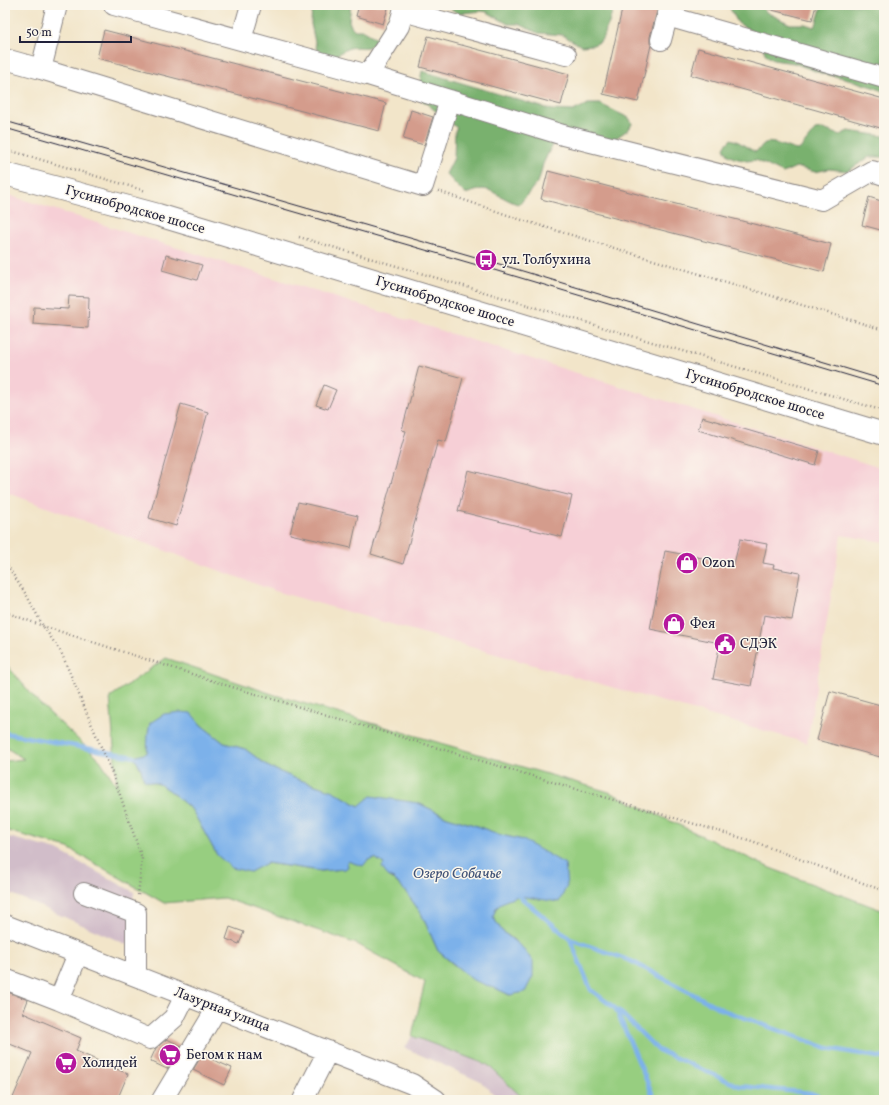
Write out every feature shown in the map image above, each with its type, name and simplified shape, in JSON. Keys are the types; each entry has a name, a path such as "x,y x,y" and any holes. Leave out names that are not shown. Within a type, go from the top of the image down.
{"main road":[{"name":"Гусинобродское шоссе","path":"5,174 158,215 884,434"}],"street":[{"path":"41,69 57,5"},
{"path":"114,5 368,75 563,135 822,200 872,171 884,175"},
{"path":"241,40 251,5"},
{"path":"368,75 399,26 404,8 566,55"},
{"path":"662,40 669,11 884,78"},
{"path":"5,59 423,186 450,100"},
{"path":"84,893 136,913 136,976"},
{"name":"Лазурная улица","path":"5,926 412,1084 436,1100"},
{"path":"59,1000 78,954"},
{"path":"5,979 150,1038 174,1018 185,996"},
{"path":"162,1100 217,1008"},
{"path":"303,1100 328,1051"}],"path":[{"path":"5,149 150,192"},
{"path":"423,186 522,220 884,330"},
{"path":"296,236 884,411"},
{"path":"5,562 27,596 43,626 61,652 113,775 142,858 136,913"},
{"path":"5,612 43,626 232,687 752,841 884,891"}],"shaded area":[{"path":"5,194 884,469 884,542 841,535 807,743 275,591 8,493 5,490"},
{"path":"5,836 57,850 134,892 128,945 5,891"},
{"path":"412,1036 488,1065 525,1100 500,1100 481,1082 405,1048"}],"green space":[{"path":"312,5 351,5 349,21 351,26 355,30 364,31 376,38 376,41 370,46 347,49 328,62 317,51 311,24"},
{"path":"452,5 614,5 605,34 600,42 593,45 581,46 563,35 538,33 519,24 508,24 487,12 457,13 450,8"},
{"path":"728,5 761,5 766,12 790,24 805,24 814,27 822,5 884,5 884,92 845,78 823,74 794,63 773,60 766,55 761,42 753,32 738,23"},
{"path":"422,71 552,110 573,111 588,104 600,104 629,118 632,124 629,129 597,151 553,143 543,164 539,180 519,205 489,190 482,189 465,194 446,174 454,158 455,131 457,128 417,96"},
{"path":"823,129 840,135 848,131 884,136 884,157 869,157 848,171 829,169 815,172 796,167 783,173 756,160 747,161 734,158 728,155 724,148 731,139 755,152 765,143 769,142 797,150 800,149 815,130"},
{"path":"166,658 275,695 609,792 770,868 884,911 884,1100 525,1100 488,1065 412,1036 425,982 357,944 224,898 164,903 68,848 5,830 5,761 24,759 5,747 5,663 38,702 100,760 117,786 110,697","holes":["190,713 201,725 224,743 245,749 269,767 294,778 333,791 359,806 418,803 447,817 501,835 523,840 505,901 496,908 493,917 502,931 514,940 533,976 525,991 509,995 454,965 438,951 421,913 405,891 388,876 384,864 375,858 368,860 346,861 345,869 321,871 266,863 250,872 217,855 192,810 169,790 159,784 144,780 141,769 134,757 147,754"]}],"water":[{"name":"Озеро Собачье","path":"181,712 191,713 201,725 224,743 245,749 269,767 294,778 333,791 359,806 371,796 418,803 447,817 501,835 523,840 565,864 567,886 559,902 519,896 505,901 496,908 493,917 502,931 524,949 533,962 533,976 525,992 510,995 473,980 438,951 421,913 405,891 384,871 382,867 384,864 375,858 368,860 363,866 347,861 348,867 345,869 321,871 267,863 250,872 232,868 217,855 192,810 169,790 159,784 144,780 141,769 134,757 147,753 150,723 164,714"}],"building":[{"path":"359,5 389,5 383,24 356,16"},
{"path":"623,5 648,5 658,7 650,37 651,45 638,102 603,94"},
{"path":"768,5 816,5 812,20 768,9"},
{"path":"104,30 386,103 379,131 97,58"},
{"path":"428,36 569,74 561,105 420,67"},
{"path":"698,48 884,99 884,129 691,75"},
{"path":"411,110 433,117 424,145 403,139"},
{"path":"548,171 831,244 824,272 541,199"},
{"path":"869,197 884,202 884,231 862,225"},
{"path":"166,255 202,265 197,280 162,270"},
{"path":"69,296 89,297 88,328 33,324 34,307 68,309"},
{"path":"419,366 463,378 446,442 438,440 403,564 371,554 406,431 402,430"},
{"path":"324,385 336,390 328,409 316,405"},
{"path":"181,404 208,412 176,526 149,518"},
{"path":"702,417 819,451 815,465 698,430"},
{"path":"468,470 572,496 562,537 458,511"},
{"path":"298,502 358,516 351,548 290,534"},
{"path":"740,539 767,544 763,563 774,565 773,568 800,573 792,620 764,615 751,686 713,679 720,643 650,629 665,551 734,564"},
{"path":"830,691 884,706 884,758 817,740"},
{"path":"230,927 244,932 239,944 226,939"},
{"name":"Холидей","path":"5,991 28,1000 23,1013 81,1038 76,1051 128,1074 117,1100 12,1100 32,1053 5,1042"},
{"name":"Бегом к нам","path":"167,1039 181,1046 167,1069 150,1061 156,1048"},
{"path":"202,1055 232,1068 224,1085 193,1070"}],"waterway":[{"path":"5,733 134,757"},
{"path":"519,896 570,939 591,990 616,1009 655,1100"},
{"path":"570,939 631,961 723,1010 827,1048 884,1058"},
{"path":"619,1011 658,1050 739,1086 811,1093 829,1100"}],"tram line":[{"path":"5,121 486,260 884,380"},
{"path":"5,128 484,267 884,386"}],"place":[{"name":"ул. Толбухина","path":"486,260"},
{"name":"Ozon","path":"687,563"},
{"name":"Фея","path":"674,624"},
{"name":"СДЭК","path":"725,644"},
{"name":"Бегом к нам","path":"170,1055"},
{"name":"Холидей","path":"66,1063"}]}
